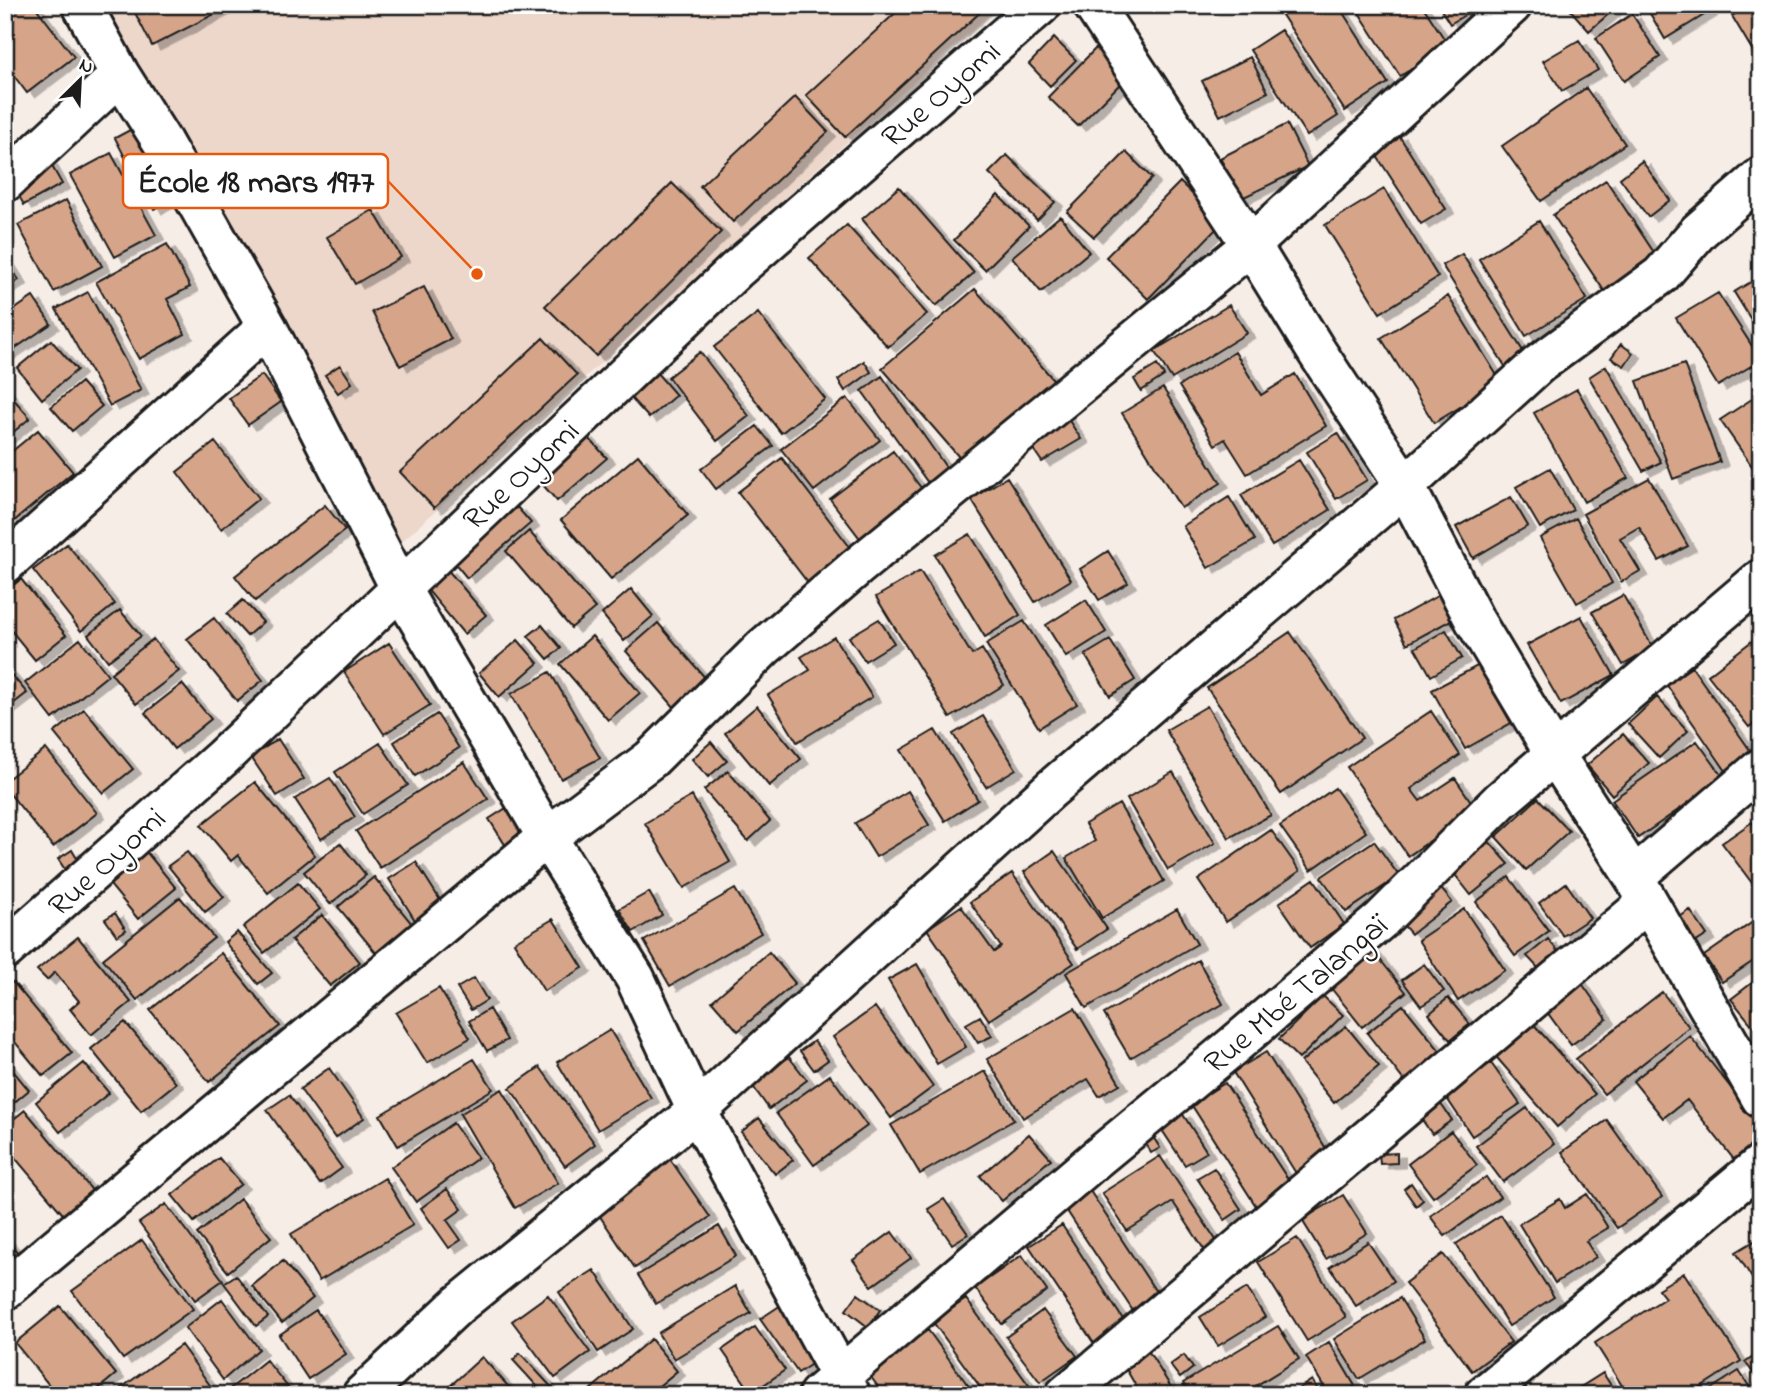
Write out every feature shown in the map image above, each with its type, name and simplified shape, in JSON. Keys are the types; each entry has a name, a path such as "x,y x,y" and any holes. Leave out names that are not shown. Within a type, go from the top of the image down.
{"street":[{"path":"82,5 267,327 400,588 635,978 697,1111 837,1389"},
{"name":"Rue Oyomi","path":"5,950 222,758 736,270 1041,5"},
{"path":"1093,5 1405,486 1475,621 1555,755 1641,890 1761,1098"},
{"path":"5,1290 548,837 651,759 764,647 846,576 1251,245 1512,5"},
{"path":"5,182 120,75"},
{"path":"362,1395 458,1305 697,1111 1051,789 1405,486 1539,364 1661,275 1699,230 1761,177"},
{"path":"5,564 267,327"},
{"name":"Rue Mbé Talangaï","path":"837,1389 1097,1158 1381,920 1501,800 1761,579"},
{"path":"1065,1395 1641,890 1761,768"},
{"path":"1484,1395 1761,1164"}],"shaded area":[{"path":"106,5 1000,5 400,543"}],"building":[{"path":"5,5 34,5 74,57 27,93 5,64"},
{"path":"131,5 227,5 228,7 152,46"},
{"path":"904,5 988,5 845,137 806,95"},
{"path":"1298,5 1338,5 1388,83 1345,111 1282,15"},
{"path":"1354,5 1422,5 1449,46 1400,76"},
{"path":"1438,5 1474,5 1476,8 1450,24"},
{"path":"1566,5 1619,5 1589,31"},
{"path":"1645,5 1705,5 1709,12 1665,39"},
{"path":"1749,5 1761,5 1761,55 1757,58 1732,16"},
{"path":"1632,14 1660,57 1624,81 1596,38"},
{"path":"1281,30 1338,116 1307,136 1250,50"},
{"path":"1054,38 1076,60 1050,86 1029,64"},
{"path":"1579,40 1598,70 1562,91 1543,61"},
{"path":"1099,45 1130,74 1078,126 1048,97"},
{"path":"1250,57 1268,92 1220,116 1202,81"},
{"path":"1586,88 1625,144 1541,201 1502,146"},
{"path":"795,97 828,132 733,222 700,186"},
{"path":"141,124 158,155 131,169 115,138"},
{"path":"1287,124 1308,166 1242,198 1220,158"},
{"path":"1398,134 1446,209 1421,224 1373,150"},
{"path":"1126,152 1152,178 1094,237 1067,212"},
{"path":"111,153 156,235 115,257 70,175"},
{"path":"1007,155 1055,202 1037,220 989,173"},
{"path":"49,161 62,184 24,205 11,182"},
{"path":"1642,161 1670,200 1648,217 1620,178"},
{"path":"152,163 172,200 154,209 134,173"},
{"path":"1606,180 1663,266 1611,301 1553,215"},
{"path":"1180,182 1222,223 1148,299 1106,257"},
{"path":"672,183 721,232 596,356 545,306"},
{"path":"899,187 974,273 936,306 862,219"},
{"path":"1384,189 1438,277 1380,313 1325,225"},
{"path":"998,195 1029,226 985,270 954,240"},
{"path":"66,200 102,266 54,292 18,225"},
{"path":"373,210 401,257 355,284 327,237"},
{"path":"1060,216 1089,252 1041,292 1012,257"},
{"path":"1539,221 1587,299 1526,336 1479,259"},
{"path":"847,225 927,314 888,347 809,258"},
{"path":"167,244 190,287 167,299 185,334 139,359 96,282"},
{"path":"1462,254 1528,359 1508,371 1442,265"},
{"path":"5,258 19,280 5,289"},
{"path":"1761,276 1761,336 1734,292"},
{"path":"424,287 451,339 400,366 372,312"},
{"path":"975,289 1058,385 965,464 882,368"},
{"path":"88,292 141,390 110,406 56,309"},
{"path":"1718,293 1761,360 1718,386 1676,318"},
{"path":"1448,296 1501,382 1434,423 1381,338"},
{"path":"33,297 51,324 5,355 5,316"},
{"path":"1229,305 1247,333 1172,379 1154,351"},
{"path":"758,313 825,399 781,433 714,347"},
{"path":"543,338 577,375 434,508 400,472"},
{"path":"51,340 77,370 42,399 17,368"},
{"path":"1621,344 1633,353 1624,366 1611,358"},
{"path":"700,352 749,416 717,441 668,377"},
{"path":"1235,352 1261,395 1295,374 1326,426 1247,474 1225,439 1215,445 1179,386"},
{"path":"864,361 871,372 845,391 838,380"},
{"path":"1684,364 1720,462 1673,479 1637,381"},
{"path":"340,365 352,383 338,393 325,375"},
{"path":"1157,365 1164,376 1141,391 1134,379"},
{"path":"1606,366 1661,462 1643,471 1589,377"},
{"path":"657,373 676,395 649,418 629,396"},
{"path":"262,375 281,402 248,425 229,398"},
{"path":"882,376 950,473 931,487 862,391"},
{"path":"81,382 102,406 72,431 51,407"},
{"path":"1163,388 1221,483 1181,508 1122,413"},
{"path":"5,389 30,418 5,439"},
{"path":"1577,389 1628,478 1584,502 1534,413"},
{"path":"1761,393 1761,464 1754,469 1720,420"},
{"path":"847,398 880,440 814,491 781,449"},
{"path":"1066,416 1081,439 1042,462 1027,440"},
{"path":"757,426 773,446 716,489 701,469"},
{"path":"38,430 73,472 13,522 5,513 5,457"},
{"path":"1338,433 1367,480 1336,499 1307,452"},
{"path":"586,435 607,458 557,501 536,477"},
{"path":"215,442 259,498 221,529 177,472"},
{"path":"893,451 925,493 862,541 830,499"},
{"path":"638,455 688,515 611,579 561,520"},
{"path":"782,458 856,555 812,588 738,492"},
{"path":"1299,460 1330,510 1272,546 1241,495"},
{"path":"1550,468 1573,510 1540,528 1516,487"},
{"path":"1007,477 1071,580 1035,602 971,499"},
{"path":"1649,478 1688,546 1659,561 1639,527 1620,538 1640,571 1621,582 1583,514"},
{"path":"1229,497 1255,540 1208,568 1183,526"},
{"path":"1511,497 1528,526 1473,558 1456,527"},
{"path":"325,505 345,530 255,601 235,576"},
{"path":"517,507 531,523 467,578 453,561"},
{"path":"1576,518 1612,583 1577,603 1540,538"},
{"path":"529,531 595,608 571,628 506,551"},
{"path":"970,534 1020,615 985,637 935,555"},
{"path":"67,544 115,604 81,631 33,570"},
{"path":"1108,551 1128,583 1099,600 1080,569"},
{"path":"447,569 486,615 464,634 425,587"},
{"path":"920,571 972,655 982,649 1004,685 950,718 876,597"},
{"path":"21,579 66,635 35,660 5,623 5,592"},
{"path":"631,589 653,616 624,641 602,614"},
{"path":"1439,595 1453,619 1407,644 1394,620"},
{"path":"1623,595 1653,648 1623,665 1592,612"},
{"path":"243,600 263,622 247,636 227,614"},
{"path":"1086,600 1106,632 1066,657 1046,625"},
{"path":"120,610 141,636 108,661 88,635"},
{"path":"1581,616 1614,675 1561,704 1527,645"},
{"path":"214,618 263,680 237,701 187,639"},
{"path":"879,619 894,643 865,661 849,637"},
{"path":"1024,621 1077,704 1039,728 986,644"},
{"path":"658,623 707,680 675,708 626,651"},
{"path":"542,625 561,648 548,659 528,636"},
{"path":"1446,630 1462,658 1431,676 1415,648"},
{"path":"1290,632 1362,738 1281,794 1207,688"},
{"path":"1761,634 1761,718 1749,727 1708,675"},
{"path":"592,636 640,693 608,720 560,664"},
{"path":"834,637 872,697 797,742 768,695 810,670 801,657"},
{"path":"80,639 108,675 53,719 25,683"},
{"path":"153,639 179,671 136,704 111,673"},
{"path":"518,640 538,663 499,697 479,673"},
{"path":"1110,640 1135,680 1110,696 1085,655"},
{"path":"389,643 430,705 384,734 344,672"},
{"path":"1479,665 1511,723 1465,749 1432,690"},
{"path":"5,667 27,693 5,710"},
{"path":"1692,667 1752,753 1726,771 1666,684"},
{"path":"550,672 600,758 561,779 511,694"},
{"path":"182,684 211,719 174,749 145,713"},
{"path":"1657,697 1688,731 1659,758 1628,724"},
{"path":"757,706 801,759 769,786 725,733"},
{"path":"1207,706 1271,815 1229,838 1166,730"},
{"path":"84,709 133,769 103,793 54,733"},
{"path":"1431,711 1460,755 1411,789 1420,801 1455,778 1476,809 1408,856 1347,767"},
{"path":"437,714 459,748 415,776 394,742"},
{"path":"983,716 1016,769 986,787 953,734"},
{"path":"935,730 978,800 945,821 901,750"},
{"path":"1623,734 1649,763 1612,795 1587,765"},
{"path":"278,739 304,779 277,796 251,757"},
{"path":"1697,741 1724,778 1638,838 1612,800"},
{"path":"711,742 727,761 708,777 692,759"},
{"path":"380,743 408,785 363,814 335,772"},
{"path":"46,749 97,813 53,847 5,788 5,781"},
{"path":"464,762 488,799 380,868 356,831"},
{"path":"728,771 770,821 748,841 704,790"},
{"path":"1173,772 1215,843 1168,870 1127,799"},
{"path":"330,778 355,817 321,839 295,799"},
{"path":"255,782 315,855 268,893 238,855 231,861 201,825"},
{"path":"1335,788 1366,832 1311,870 1280,826"},
{"path":"908,791 929,825 876,857 855,823"},
{"path":"692,796 730,862 684,888 645,823"},
{"path":"1538,798 1569,831 1526,870 1496,837"},
{"path":"1119,804 1164,881 1102,918 1066,858 1095,841 1085,824"},
{"path":"511,805 531,837 509,851 489,819"},
{"path":"1752,822 1761,834 1761,895 1722,843"},
{"path":"1271,830 1300,871 1226,922 1198,880"},
{"path":"1485,837 1509,864 1471,895 1449,867"},
{"path":"1374,841 1399,876 1346,912 1321,877"},
{"path":"340,843 366,875 330,904 304,872"},
{"path":"144,849 176,888 138,919 106,880"},
{"path":"72,850 79,862 66,871 58,859"},
{"path":"1054,851 1107,929 1077,949 1024,872"},
{"path":"187,852 224,897 205,912 168,866"},
{"path":"416,862 447,911 420,928 389,879"},
{"path":"1012,873 1074,963 989,1020 927,929 961,906 994,952 1001,947 970,902"},
{"path":"374,877 417,930 381,959 338,907"},
{"path":"1509,877 1549,931 1515,956 1476,902"},
{"path":"1314,879 1344,924 1310,948 1279,903"},
{"path":"298,883 320,909 264,953 243,927"},
{"path":"1566,883 1590,918 1563,936 1539,903"},
{"path":"1439,886 1452,902 1411,934 1397,918"},
{"path":"735,889 761,933 670,986 644,941"},
{"path":"649,892 662,915 633,932 619,909"},
{"path":"180,897 214,938 137,1000 103,959"},
{"path":"1177,909 1197,944 1086,1008 1066,973"},
{"path":"1464,909 1505,970 1458,1001 1418,940"},
{"path":"1690,910 1707,935 1690,946 1674,921"},
{"path":"115,913 126,930 117,936 105,919"},
{"path":"322,915 360,962 330,986 291,940"},
{"path":"1760,917 1761,956 1722,982 1704,956"},
{"path":"553,919 583,968 544,991 514,942"},
{"path":"237,932 272,973 258,984 225,942"},
{"path":"78,937 131,1002 91,1035 70,1009 79,1001 55,972 47,980 37,970"},
{"path":"1548,939 1559,953 1539,969 1527,956"},
{"path":"1370,947 1406,992 1362,1027 1327,983"},
{"path":"769,952 795,983 738,1031 712,1001"},
{"path":"221,953 280,1026 209,1082 150,1010"},
{"path":"1198,960 1223,1004 1130,1058 1104,1014"},
{"path":"917,964 966,1047 937,1064 888,980"},
{"path":"1424,964 1444,991 1421,1006 1402,980"},
{"path":"1576,975 1607,1019 1571,1045 1539,1001"},
{"path":"1761,976 1761,1036 1731,999"},
{"path":"474,978 487,1000 471,1010 457,988"},
{"path":"13,982 72,1053 43,1076 5,1030 5,988"},
{"path":"439,988 470,1038 427,1063 396,1013"},
{"path":"1662,992 1689,1027 1604,1094 1576,1059"},
{"path":"1323,996 1343,1015 1299,1059 1279,1039"},
{"path":"1448,998 1470,1024 1450,1040 1429,1014"},
{"path":"1403,1005 1445,1057 1408,1086 1367,1033"},
{"path":"875,1007 933,1087 891,1118 833,1037"},
{"path":"1075,1008 1120,1084 1099,1096 1088,1079 1023,1118 987,1059"},
{"path":"489,1009 507,1040 487,1051 469,1021"},
{"path":"980,1016 992,1036 978,1043 966,1024"},
{"path":"1530,1020 1595,1094 1557,1127 1492,1052"},
{"path":"125,1022 176,1083 141,1111 91,1049"},
{"path":"1346,1026 1379,1066 1334,1103 1301,1062"},
{"path":"610,1030 651,1098 598,1130 557,1062"},
{"path":"1690,1036 1761,1126 1761,1142 1736,1162 1687,1100 1663,1118 1633,1081"},
{"path":"814,1041 828,1060 814,1070 800,1051"},
{"path":"1266,1052 1330,1155 1297,1175 1233,1072"},
{"path":"789,1057 807,1080 769,1109 752,1085"},
{"path":"474,1059 493,1089 398,1146 380,1115"},
{"path":"5,1061 29,1090 5,1110"},
{"path":"84,1063 109,1093 60,1132 36,1102"},
{"path":"1491,1063 1520,1104 1472,1136 1444,1094"},
{"path":"540,1067 595,1144 565,1166 510,1088"},
{"path":"329,1068 364,1118 335,1138 300,1089"},
{"path":"985,1071 1014,1120 920,1174 891,1125"},
{"path":"830,1075 867,1126 814,1165 776,1113"},
{"path":"1225,1083 1291,1184 1256,1206 1191,1104"},
{"path":"502,1089 558,1183 515,1208 460,1114"},
{"path":"289,1095 342,1168 320,1184 267,1110"},
{"path":"1438,1100 1452,1120 1432,1134 1418,1114"},
{"path":"1527,1108 1554,1144 1503,1182 1476,1146"},
{"path":"25,1110 96,1195 67,1219 5,1146 5,1126"},
{"path":"1182,1113 1207,1152 1185,1165 1160,1127"},
{"path":"759,1118 793,1160 775,1174 741,1132"},
{"path":"1607,1120 1662,1197 1617,1228 1562,1152"},
{"path":"453,1123 478,1158 416,1202 391,1167"},
{"path":"1451,1131 1477,1165 1433,1197 1408,1164"},
{"path":"1029,1134 1051,1159 1002,1201 980,1176"},
{"path":"1152,1135 1160,1148 1151,1153 1144,1141"},
{"path":"1397,1153 1397,1163 1380,1164 1379,1154"},
{"path":"1160,1156 1218,1243 1205,1251 1173,1202 1127,1231 1102,1193"},
{"path":"219,1158 241,1184 194,1222 172,1195"},
{"path":"670,1159 710,1217 635,1268 595,1209"},
{"path":"1214,1168 1241,1209 1225,1220 1197,1178"},
{"path":"1486,1177 1500,1197 1445,1236 1430,1216"},
{"path":"385,1178 413,1225 319,1281 291,1234"},
{"path":"1411,1183 1423,1200 1416,1206 1404,1189"},
{"path":"447,1189 462,1209 447,1220 461,1240 449,1248 421,1208"},
{"path":"1090,1191 1160,1298 1135,1314 1065,1208"},
{"path":"1587,1194 1608,1228 1586,1241 1596,1257 1555,1283 1519,1224 1560,1199 1565,1208"},
{"path":"1343,1195 1367,1233 1326,1259 1302,1220"},
{"path":"240,1199 271,1237 228,1272 197,1234"},
{"path":"944,1199 968,1234 952,1244 928,1209"},
{"path":"166,1204 223,1280 195,1300 139,1223"},
{"path":"1501,1215 1554,1297 1509,1326 1456,1244"},
{"path":"1062,1225 1126,1324 1095,1345 1029,1246"},
{"path":"719,1226 736,1256 656,1304 638,1275"},
{"path":"892,1232 911,1258 872,1286 853,1260"},
{"path":"1761,1237 1761,1293 1736,1252"},
{"path":"5,1238 19,1254 5,1266"},
{"path":"1297,1238 1346,1317 1307,1341 1258,1262"},
{"path":"142,1240 193,1309 123,1359 72,1291"},
{"path":"1368,1242 1394,1281 1356,1306 1330,1267"},
{"path":"1443,1254 1511,1342 1472,1371 1405,1283"},
{"path":"1022,1255 1047,1291 1002,1324 975,1288"},
{"path":"283,1261 313,1298 282,1323 252,1286"},
{"path":"594,1270 633,1329 598,1352 559,1292"},
{"path":"1684,1273 1741,1361 1688,1395 1628,1395 1595,1343 1665,1298 1658,1289"},
{"path":"236,1275 268,1317 256,1326 224,1283"},
{"path":"735,1286 751,1313 674,1359 658,1333"},
{"path":"1247,1288 1265,1317 1218,1346 1200,1317"},
{"path":"858,1294 880,1310 868,1327 846,1310"},
{"path":"548,1295 590,1352 555,1378 512,1321"},
{"path":"1400,1298 1425,1339 1359,1379 1334,1339"},
{"path":"222,1299 259,1349 223,1380 185,1328"},
{"path":"966,1299 1036,1395 986,1395 933,1322"},
{"path":"781,1305 819,1359 798,1373 760,1319"},
{"path":"60,1306 116,1374 91,1395 57,1395 15,1343"},
{"path":"316,1310 346,1354 308,1379 279,1335"},
{"path":"1043,1310 1077,1356 1040,1382 1006,1337"},
{"path":"1278,1326 1299,1359 1241,1395 1190,1395 1183,1383"},
{"path":"755,1327 785,1370 752,1393 722,1350"},
{"path":"928,1330 975,1395 884,1395 868,1373"},
{"path":"651,1339 677,1371 648,1395 584,1395"},
{"path":"1329,1342 1355,1386 1339,1395 1329,1395 1306,1357"},
{"path":"181,1345 217,1395 120,1395 117,1391"},
{"path":"1761,1350 1761,1383 1745,1362"},
{"path":"1149,1352 1174,1392 1170,1395 1141,1395 1125,1367"},
{"path":"520,1353 555,1391 545,1395 513,1360"},
{"path":"1184,1355 1193,1368 1180,1378 1170,1365"},
{"path":"482,1357 516,1395 440,1395"},
{"path":"266,1360 294,1395 228,1395 226,1392"},
{"path":"1739,1371 1755,1395 1703,1394"},
{"path":"1603,1373 1617,1395 1568,1395"},
{"path":"1312,1380 1321,1395 1289,1395"}],"place":[{"name":"École 18 mars 1977","path":"477,274"}]}
